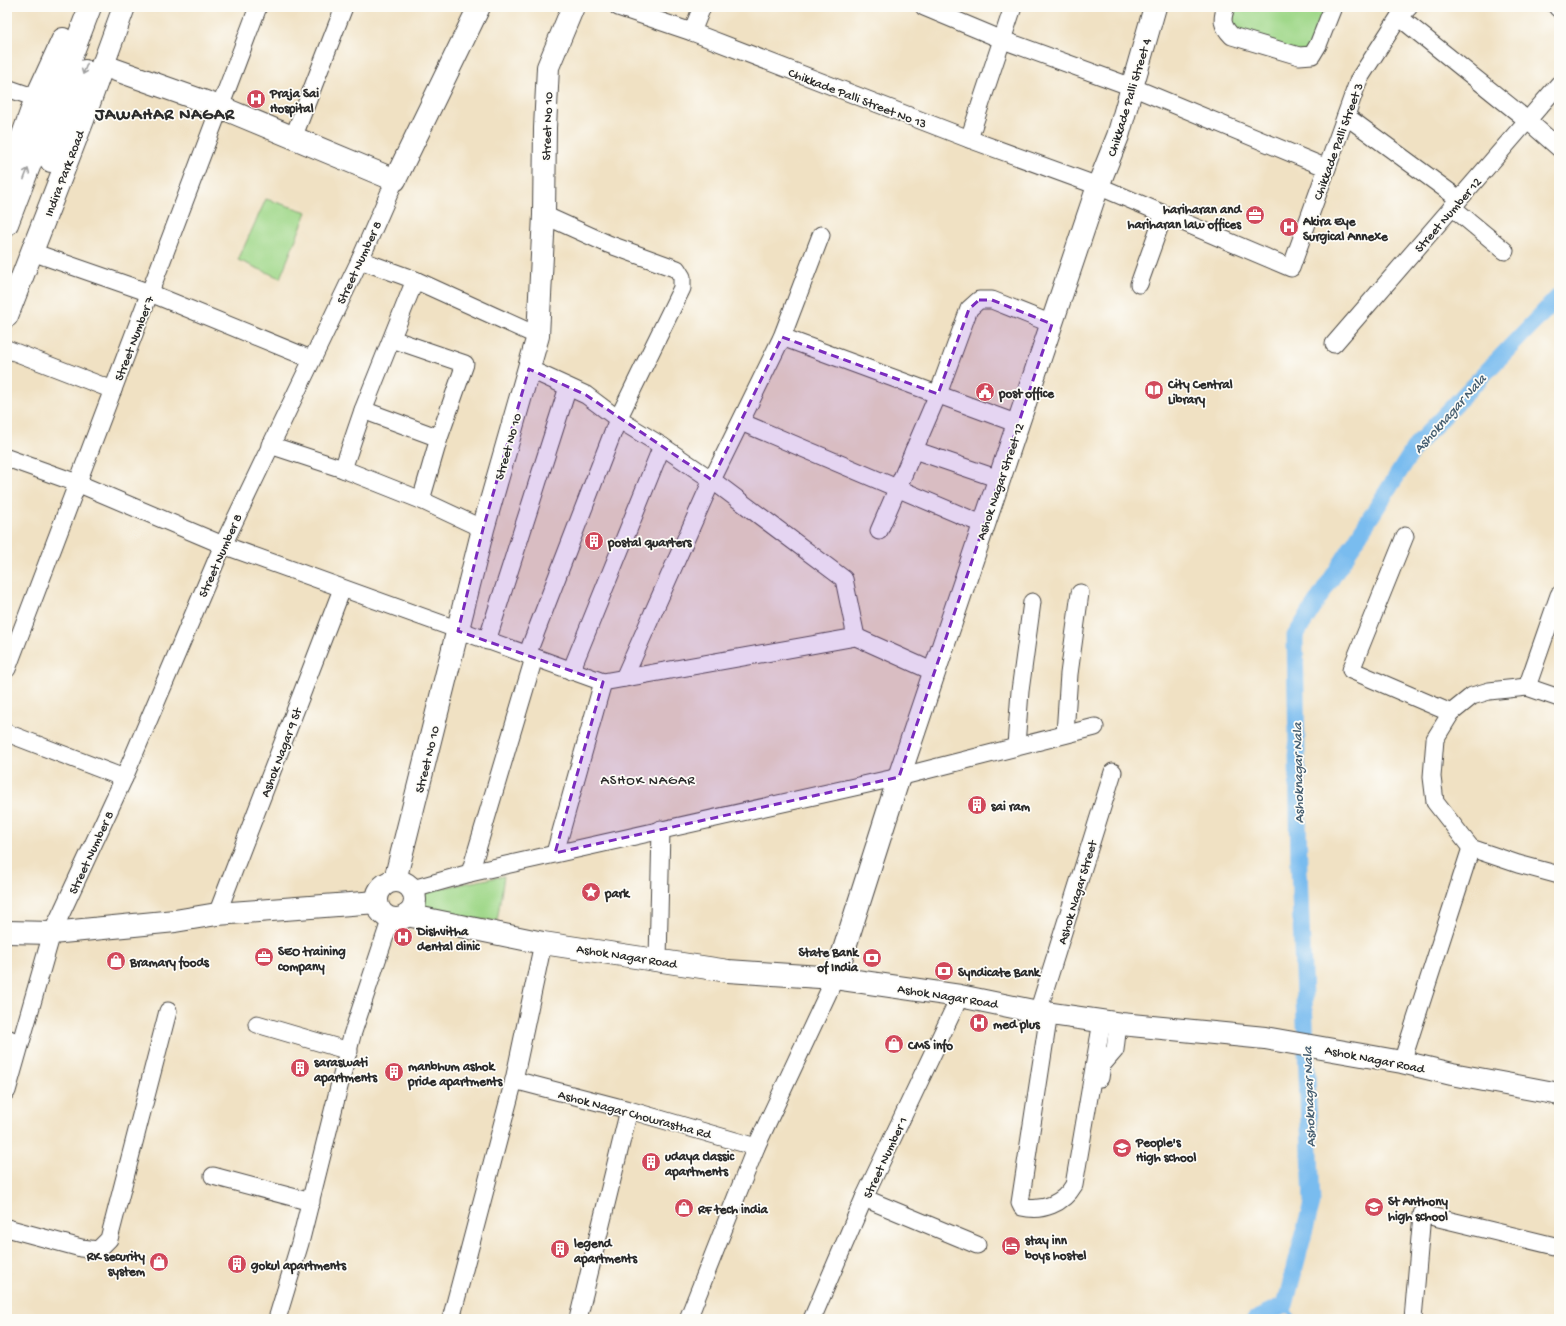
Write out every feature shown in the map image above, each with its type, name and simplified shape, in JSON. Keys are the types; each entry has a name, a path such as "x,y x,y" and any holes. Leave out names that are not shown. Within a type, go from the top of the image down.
{"main road":[{"path":"7,180 36,98 61,43 74,7"},
{"path":"7,224 90,7"},
{"path":"7,281 110,7"},
{"name":"Indira Park Road","path":"7,316 124,7"},
{"path":"102,65 220,107 395,180 479,7"},
{"name":"Street No 10","path":"404,885 458,631 483,529 538,336 544,215 545,128 548,67 573,7"},
{"name":"Chikkade Palli Street 4","path":"1098,186 1118,136 1155,7"},
{"name":"Ashok Nagar Street 12","path":"835,978 899,777 1098,186"},
{"path":"389,882 404,885 416,899 414,908 399,917 382,912 377,902 380,890 389,882"},
{"path":"7,932 52,933 175,921 218,914 377,902"},
{"name":"Ashok Nagar Road","path":"399,917 542,942 728,971 835,978 960,996 1044,1012 1110,1022 1265,1038 1402,1062 1452,1074 1559,1094"}],"street":[{"name":"Street Number 7","path":"7,669 258,7"},
{"path":"293,138 344,7"},
{"name":"Chikkade Palli Street No 13","path":"618,7 692,32 969,139 1098,186"},
{"path":"692,32 702,7"},
{"path":"924,7 1002,40 1132,87 1327,168"},
{"path":"969,139 1013,7"},
{"path":"1226,7 1222,18 1225,29 1232,36 1299,56 1312,55 1318,45 1333,7"},
{"path":"1404,12 1559,148"},
{"name":"Chikkade Palli Street 3","path":"1098,186 1291,268 1359,80 1404,12"},
{"name":"Street Number 12","path":"1334,344 1559,84"},
{"path":"7,88 36,98"},
{"path":"1346,116 1456,203 1505,251"},
{"name":"Street Number 8","path":"7,1091 14,1041 52,933 124,778 223,545 311,359 360,260 395,180"},
{"path":"1139,284 1164,214"},
{"path":"470,873 530,656 618,419 682,288 682,277 677,269 608,244 544,215"},
{"path":"624,678 712,480 782,337 821,235"},
{"path":"32,252 150,293 311,359"},
{"path":"360,260 415,280 538,336"},
{"path":"343,468 363,410 415,280"},
{"path":"878,531 938,394 969,309 979,300 992,300 1052,324"},
{"path":"782,337 1018,424"},
{"path":"392,339 465,364 439,438 421,500"},
{"path":"7,349 112,390"},
{"path":"529,369 586,395 618,419 662,446 712,480 844,579 856,637"},
{"path":"487,641 568,387"},
{"path":"363,410 439,438"},
{"path":"741,422 984,524"},
{"path":"270,445 343,468 421,500 483,529"},
{"path":"571,671 662,446"},
{"path":"914,450 999,479"},
{"path":"7,458 78,483 223,545 458,631 603,682 856,637 934,672"},
{"path":"1405,536 1351,670 1451,713"},
{"name":"Ashok Nagar 9 St","path":"218,914 342,589"},
{"path":"1065,734 1069,674 1080,593"},
{"path":"1527,687 1559,595"},
{"path":"1016,746 1020,691 1032,602"},
{"path":"555,853 603,682"},
{"path":"1559,698 1527,687 1489,690 1472,696 1451,713 1435,738 1432,777 1435,802 1471,848 1518,864 1559,875"},
{"path":"404,885 470,873 661,829 899,777 1095,727"},
{"path":"7,733 124,778"},
{"name":"Ashok Nagar Street","path":"1110,1022 1074,1185 1070,1193 1060,1201 1045,1208 1031,1209 1022,1207 1020,1203 1044,1012 1113,772"},
{"path":"658,960 661,829"},
{"path":"1402,1062 1471,848"},
{"path":"278,1319 311,1202 349,1051 399,917"},
{"path":"450,1319 514,1080 542,942"},
{"path":"688,1319 756,1147 835,978"},
{"name":"Street Number 1","path":"812,1319 864,1198 960,996"},
{"path":"7,1228 81,1248 98,1250 109,1240 168,1011"},
{"path":"1084,1186 1102,1065 1115,1050 1110,1022"},
{"path":"257,1024 349,1051"},
{"name":"Ashok Nagar Chowrastha Rd","path":"514,1080 629,1110 756,1147"},
{"path":"578,1319 629,1110"},
{"path":"214,1176 311,1202"},
{"path":"864,1198 977,1245"},
{"path":"1413,1319 1422,1214 1559,1247"}],"highlighted area":[{"path":"979,300 992,300 1052,324 899,777 555,853 603,682 458,631 483,529 529,369 586,395 712,480 782,337 938,394 969,309"}],"green space":[{"path":"1236,7 1327,7 1303,60 1231,28"},
{"path":"266,199 307,212 280,278 238,260"},
{"path":"504,876 497,921 418,913 425,891"}],"waterway":[{"name":"Ashoknagar Nala","path":"1255,1319 1285,1305 1312,1203 1299,869 1295,636 1417,444 1559,296"},
{"path":"1285,1305 1295,1319"}],"place":[{"name":"Praja Sai Hospital","path":"256,99"},
{"name":"hariharan and hariharan law offices","path":"1255,215"},
{"name":"Akira Eye Surgical Annexe","path":"1289,227"},
{"name":"City Central Library","path":"1154,390"},
{"name":"post office","path":"985,392"},
{"name":"postal quarters","path":"594,541"},
{"name":"sai ram","path":"977,805"},
{"name":"park","path":"591,892"},
{"name":"Dishvitha dental clinic","path":"403,937"},
{"name":"SEO training company","path":"264,957"},
{"name":"State Bank of India","path":"872,958"},
{"name":"Bramary foods","path":"116,961"},
{"name":"Syndicate Bank","path":"944,971"},
{"name":"med plus","path":"979,1023"},
{"name":"CMS info","path":"894,1044"},
{"name":"saraswati apartments","path":"300,1068"},
{"name":"manbhum ashok pride apartments","path":"394,1072"},
{"name":"People's High school","path":"1122,1148"},
{"name":"udaya classic apartments","path":"651,1162"},
{"name":"St Anthony high school","path":"1374,1207"},
{"name":"RF tech india","path":"684,1208"},
{"name":"stay inn boys hostel","path":"1011,1246"},
{"name":"legend apartments","path":"560,1249"},
{"name":"RK security system","path":"159,1262"},
{"name":"gokul apartments","path":"237,1264"}],"district":[{"name":"JAWAHAR NAGAR","path":"165,113"},
{"name":"ASHOK NAGAR","path":"648,779"}]}
